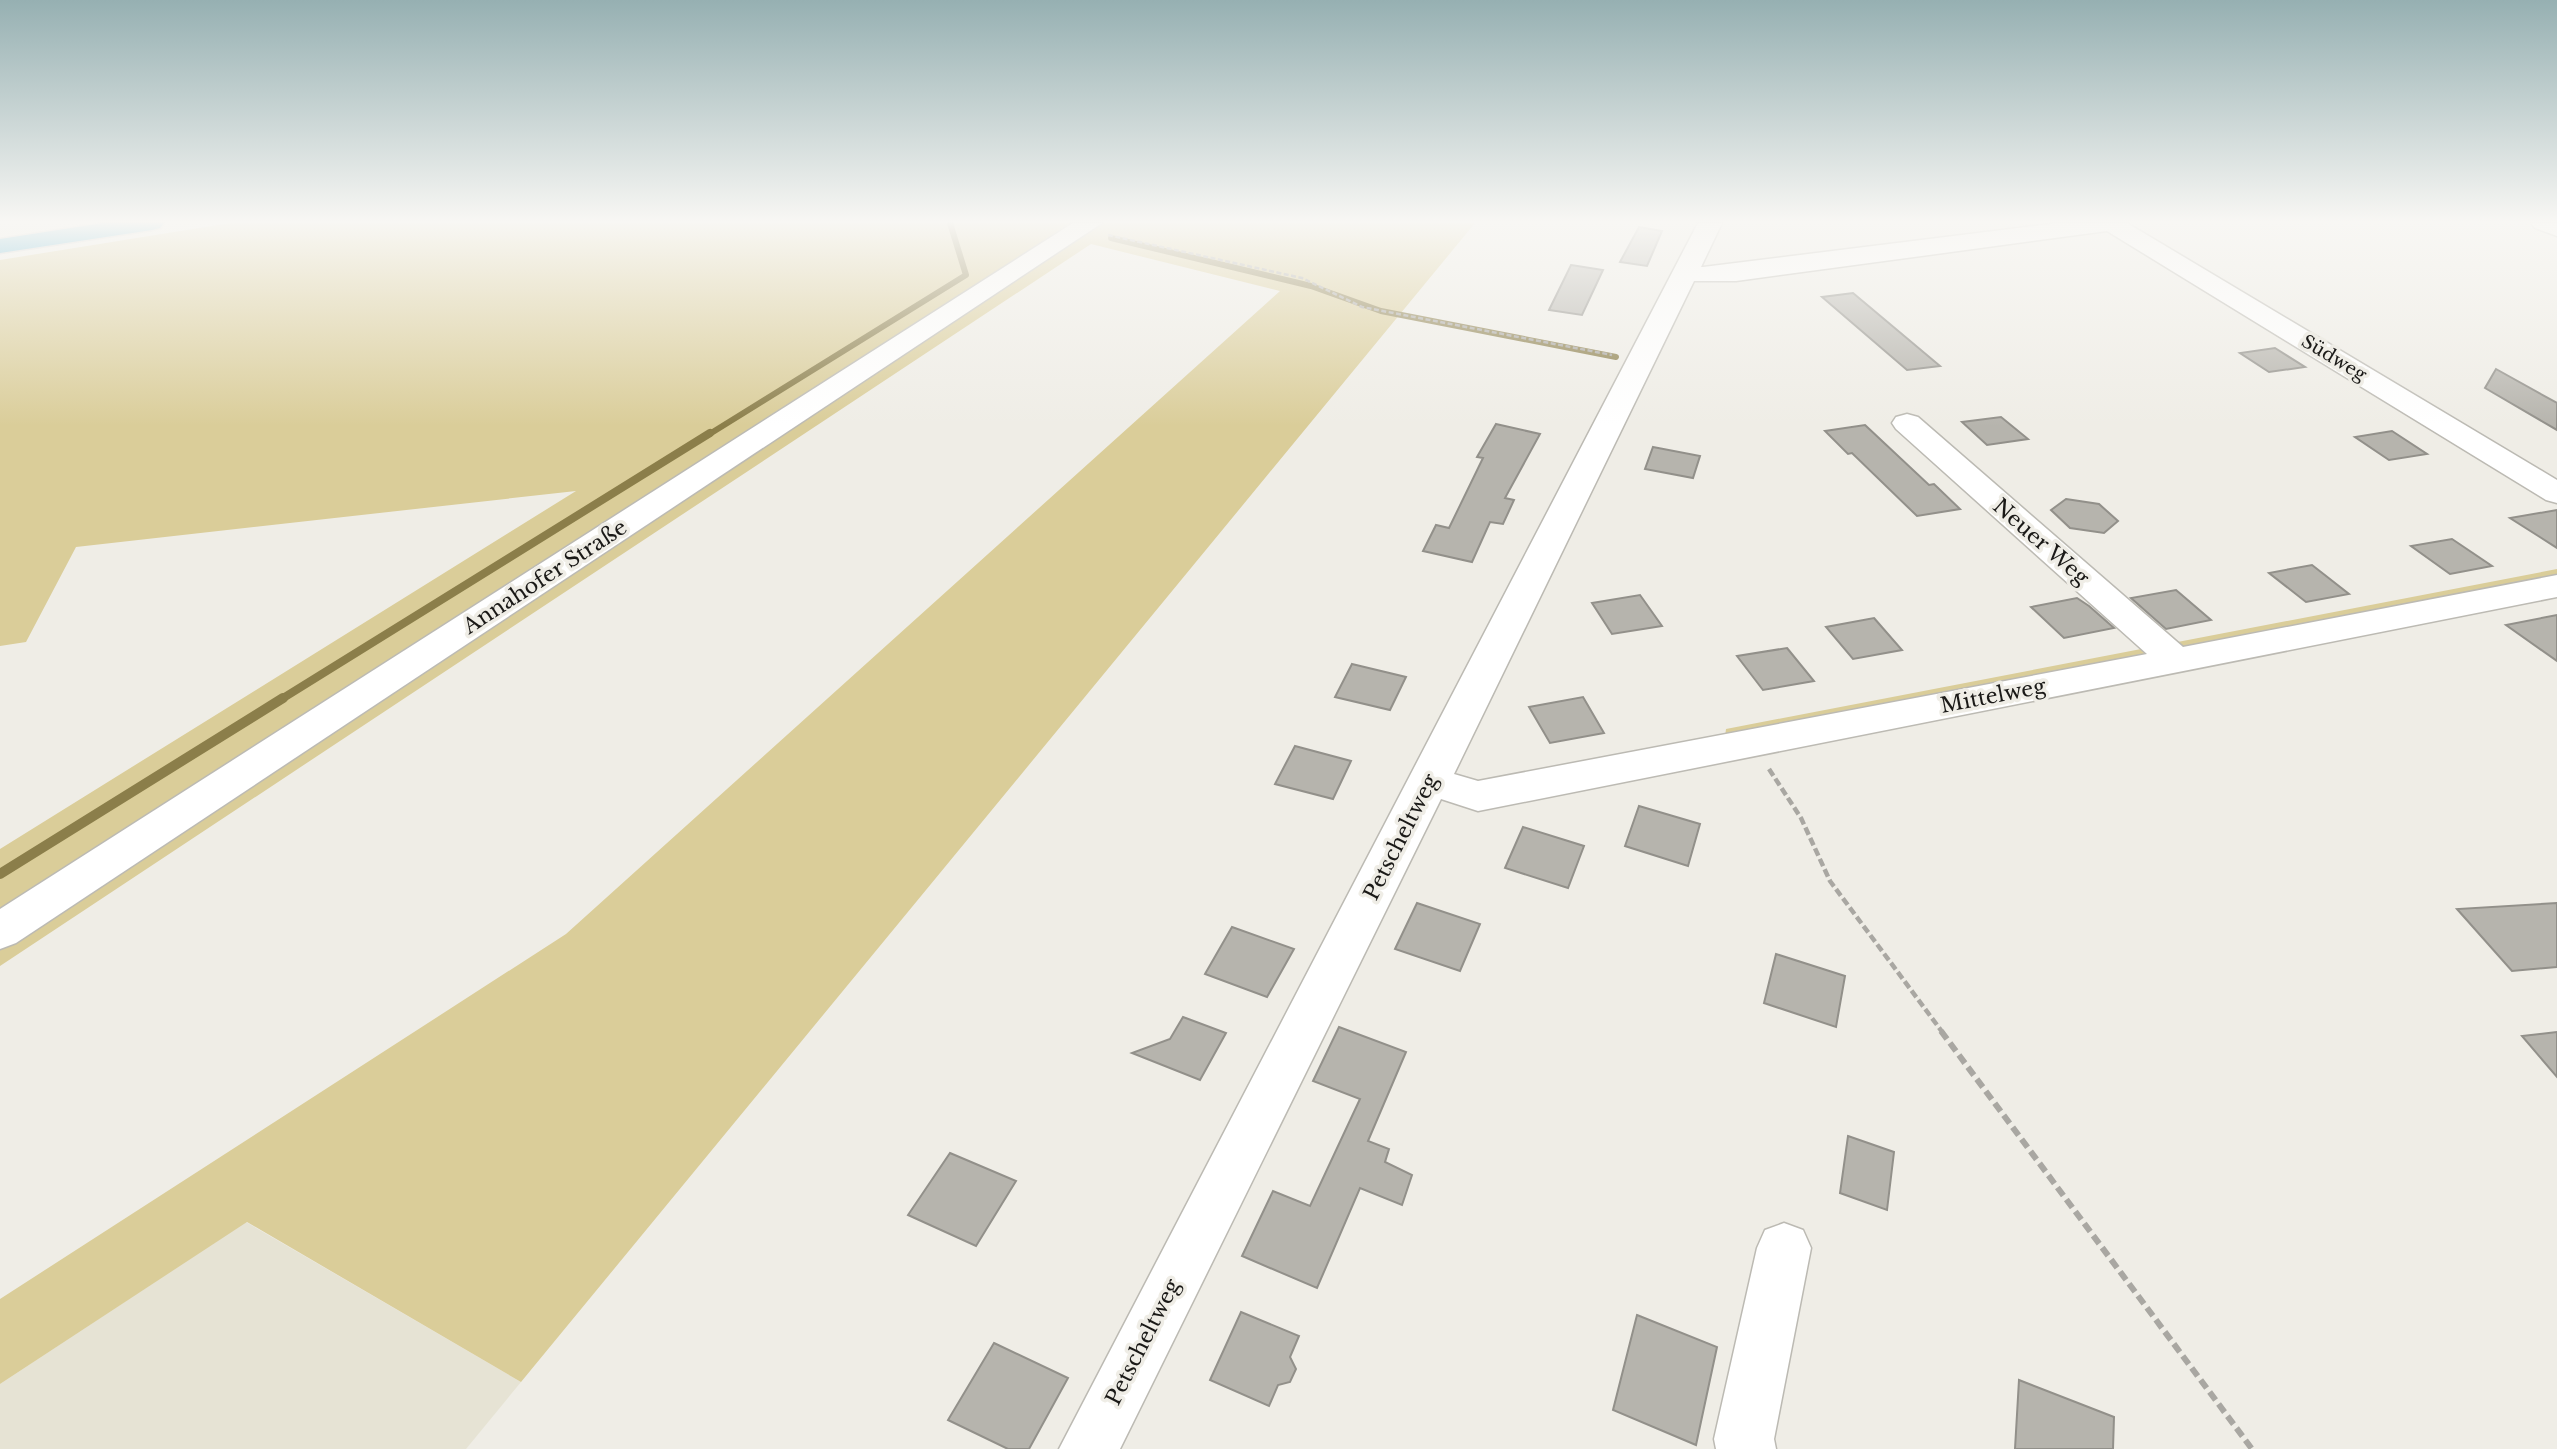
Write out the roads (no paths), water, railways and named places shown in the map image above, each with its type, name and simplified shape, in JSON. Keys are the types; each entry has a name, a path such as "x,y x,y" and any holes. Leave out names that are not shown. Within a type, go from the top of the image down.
{"street":[{"name":"Annahofer Straße","path":"0,931 986,291"},
{"name":"Petscheltweg","path":"1089,1449 1430,781 1676,291"},
{"name":"Südweg","path":"2223,291 2557,493"},
{"name":"Neuer Weg","path":"1907,424 2176,660"},
{"name":"Mittelweg","path":"1430,781 1478,796 2557,586"},
{"path":"1746,1449 1744,1439 1784,1248"}],"waterway":[{"path":"708,435 941,291"},
{"path":"1324,291 1381,311 1616,357"},
{"path":"280,700 710,433"},
{"path":"0,874 283,698"}]}
